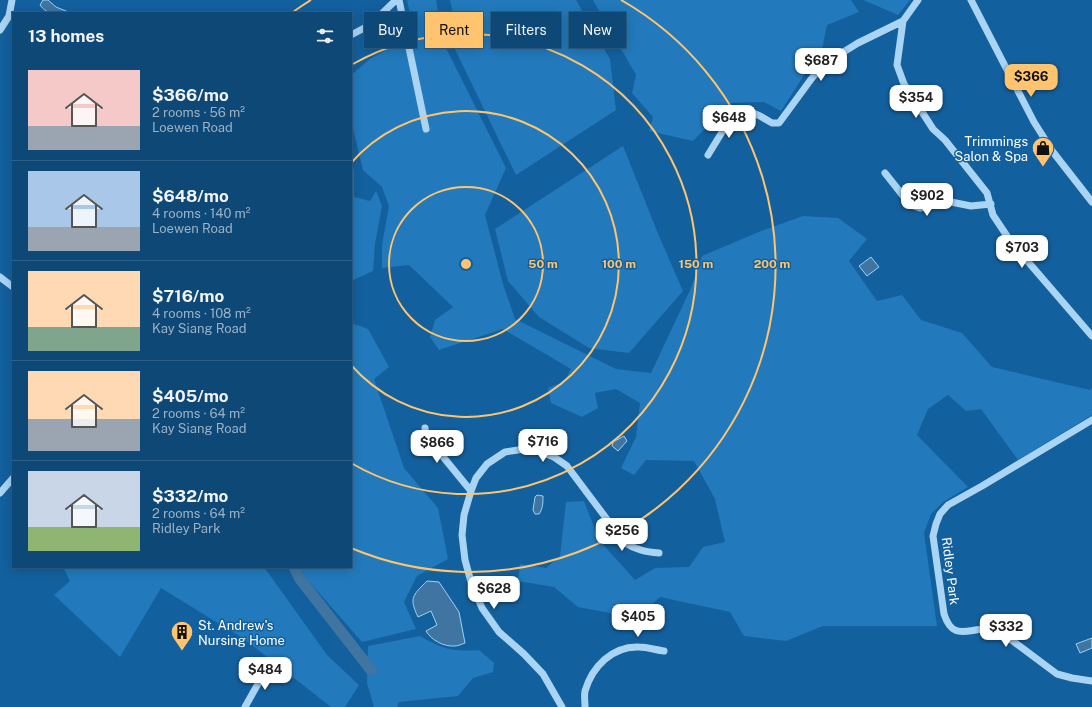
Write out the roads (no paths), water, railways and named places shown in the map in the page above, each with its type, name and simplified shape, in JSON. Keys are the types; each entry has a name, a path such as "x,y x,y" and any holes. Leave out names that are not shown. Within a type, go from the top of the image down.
{"street":[{"path":"0,30 11,17 12,0"},
{"path":"352,34 370,25 396,0"},
{"path":"399,0 426,129"},
{"path":"708,154 727,124 753,113 772,124 779,123 812,78 824,65 858,43 903,20 918,0"},
{"path":"971,0 1034,122 1053,152 1092,202"},
{"path":"903,20 897,65 904,84 933,129 945,140 987,193 993,215 1010,242 1092,336"},
{"path":"885,173 904,197 914,206 920,208 945,202 971,206 991,204"},
{"path":"0,277 12,286"},
{"name":"Ridley Park","path":"1092,420 948,505 940,514 933,536 944,614 950,627 956,631 964,632 992,629 1002,633 1057,674 1092,681"},
{"path":"425,428 426,436 471,491"},
{"path":"562,707 543,674 524,654 499,632 482,608 471,582 465,560 462,535 464,514 476,478 487,464 505,452 525,449 539,451 554,457 566,466 624,542 644,552 659,553"},
{"path":"0,493 12,479"},
{"path":"584,707 585,693 592,674 603,661 615,652 626,648 639,647 664,651"},
{"path":"245,707 268,666"}],"waterway":[{"path":"294,568 300,579 371,670"}],"place":[{"name":"Trimmings Salon & Spa","path":"1043,168"},
{"name":"St. Andrew's Nursing Home","path":"182,652"}]}
